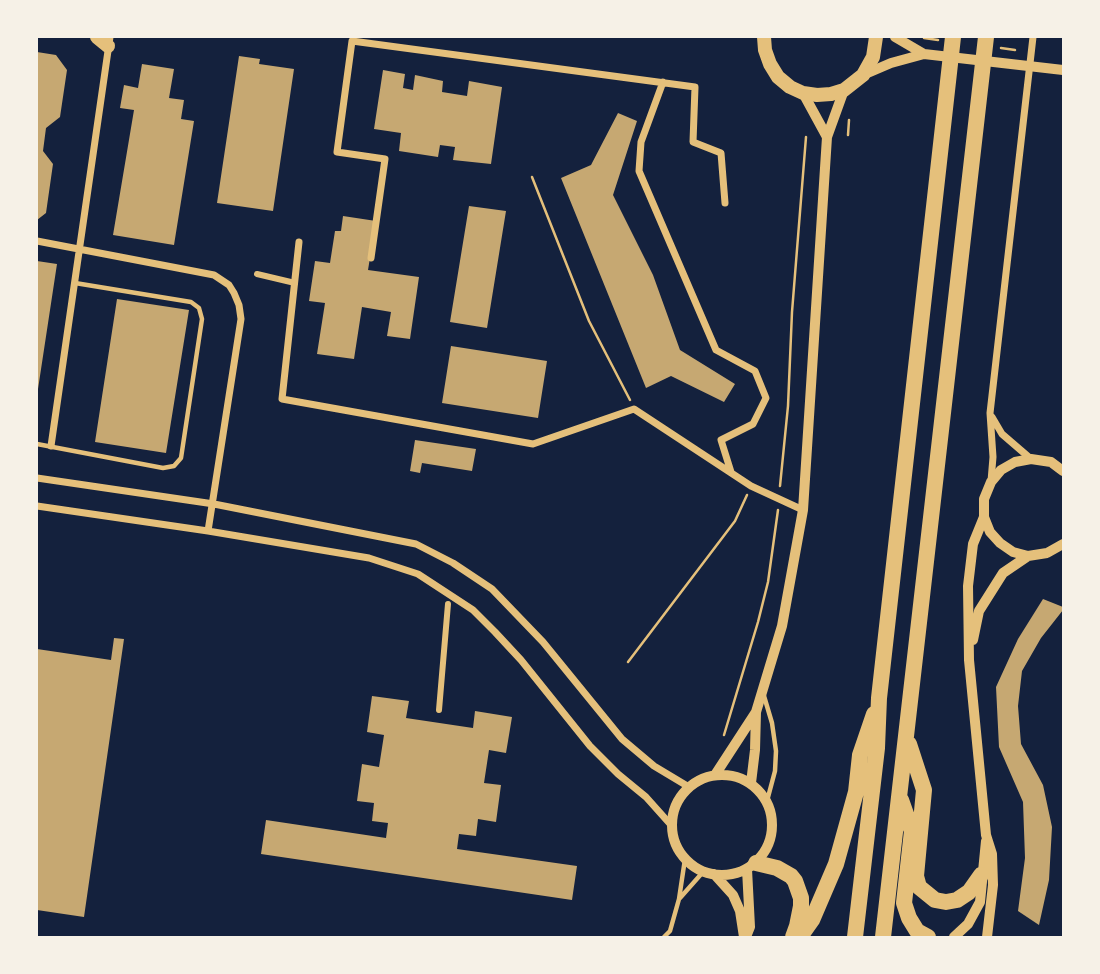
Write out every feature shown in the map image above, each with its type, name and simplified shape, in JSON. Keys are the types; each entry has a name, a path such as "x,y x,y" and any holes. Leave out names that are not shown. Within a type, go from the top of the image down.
{"highway":[{"path":"855,937 953,37"},
{"path":"883,937 986,37"},
{"path":"800,937 812,920 836,864 856,792 860,755 879,698"},
{"path":"906,738 924,790 916,876 919,887 926,895 946,902 957,900 969,892 981,875"},
{"path":"900,797 912,831 904,903 917,931 928,937"},
{"path":"752,866 777,868 795,880 801,906 793,937"}],"main road":[{"path":"764,37 767,57 778,77 803,93 831,94 844,90 863,75 873,57 876,37"}],"street":[{"path":"895,37 924,54"},
{"path":"987,937 993,885 992,854 986,835 969,660 968,586 973,544 984,517 984,499 990,482 993,457 990,413 1033,37"},
{"path":"51,446 105,40"},
{"path":"371,258 385,159 337,152 352,41 695,88 693,142 720,153 725,203"},
{"path":"863,75 891,63 924,54 1061,71"},
{"path":"663,82 641,142 639,171 716,350 755,371 766,398 753,424 721,440 731,472"},
{"path":"751,783 756,712 782,626 803,510 827,136 844,90"},
{"path":"803,93 827,136"},
{"path":"37,241 214,275 229,285 234,293 241,319 208,530"},
{"path":"299,242 282,399 533,444 634,409 751,486 803,510"},
{"path":"257,274 295,283"},
{"path":"990,413 1002,434 1031,459"},
{"path":"990,482 1001,470 1015,462 1031,459 1051,462 1063,471"},
{"path":"37,478 214,504 416,544 453,563 492,589 517,612 622,739 654,766 689,787"},
{"path":"37,506 208,530 369,558 418,574 473,610 521,660 590,746 646,797 671,825"},
{"path":"984,517 1000,544 1013,552 1028,555 1046,553 1063,544"},
{"path":"969,660 979,611 1003,573 1028,555"},
{"path":"439,710 448,604"},
{"path":"715,775 756,712"},
{"path":"709,873 752,866 765,853 773,827 767,801 751,783 740,777 715,775 701,779 689,787 679,798 671,825 674,841 685,859 709,873 733,895 740,911 745,937"},
{"path":"954,937 968,924 980,902 986,835"},
{"path":"745,937 750,927 752,866"}],"lane":[{"path":"37,444 163,468 174,466 181,458 202,319 199,308 191,302 74,283"},
{"path":"762,692 772,723 776,751 775,771 767,801"},
{"path":"664,937 670,931 679,899 685,859"},
{"path":"679,899 709,873"}],"path":[{"path":"723,737 768,582 788,406 806,137"},
{"path":"532,177 589,321 634,409"},
{"path":"628,662 735,522 751,486"}],"building":[{"path":"37,52 56,55 67,70 60,117 46,128 43,151 53,164 46,213 37,220"},
{"path":"239,56 260,59 259,64 294,69 273,211 217,203"},
{"path":"142,64 174,69 169,98 184,100 181,119 194,121 174,245 113,235 134,110 120,108 124,85 138,88"},
{"path":"383,70 405,74 403,88 413,90 415,75 443,81 442,92 467,96 469,81 502,87 491,164 453,160 455,147 440,145 438,157 399,151 401,133 374,129"},
{"path":"618,113 637,121 613,195 653,275 680,350 735,384 724,402 671,376 646,388 561,178 591,165"},
{"path":"469,206 506,211 487,328 450,322"},
{"path":"343,216 376,221 368,270 419,277 410,339 387,336 391,312 362,307 354,359 317,354 325,303 309,301 315,261 330,263 335,231 341,231"},
{"path":"37,261 57,264 38,389 37,389"},
{"path":"117,299 189,310 166,453 95,442"},
{"path":"451,346 547,361 538,418 442,403"},
{"path":"415,440 476,449 472,471 422,463 420,473 410,471"},
{"path":"1043,599 1063,607 1063,610 1041,638 1022,671 1018,706 1021,744 1043,785 1052,827 1049,880 1039,925 1018,911 1025,858 1023,802 999,747 996,687 1018,639"},
{"path":"114,638 124,639 84,917 37,910 37,649 111,660"},
{"path":"372,696 409,701 406,718 473,728 475,711 512,717 506,753 489,750 484,783 501,785 496,822 478,819 476,836 459,834 457,849 577,866 572,900 261,854 266,820 386,838 388,823 372,821 374,803 357,801 362,764 379,767 384,735 367,732"}]}
